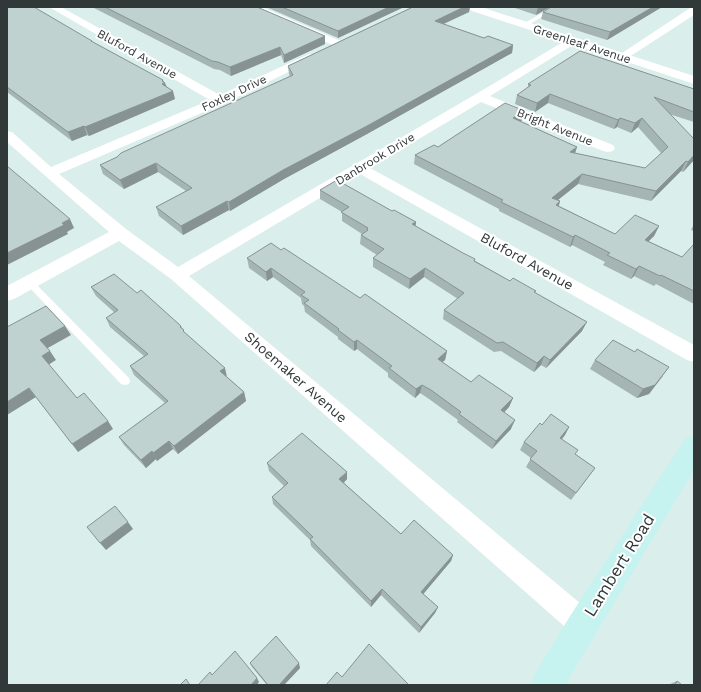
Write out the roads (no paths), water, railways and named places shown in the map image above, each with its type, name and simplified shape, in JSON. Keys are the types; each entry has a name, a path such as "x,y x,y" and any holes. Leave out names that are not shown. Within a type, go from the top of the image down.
{"main road":[{"name":"Lambert Road","path":"547,685 583,624 690,463"}],"street":[{"name":"Bluford Avenue","path":"54,7 220,100"},
{"path":"253,7 339,44"},
{"name":"Greenleaf Avenue","path":"470,7 694,80"},
{"path":"622,57 694,10"},
{"name":"Foxley Drive","path":"49,173 220,100 353,37"},
{"name":"Danbrook Drive","path":"177,275 480,97 572,41"},
{"name":"Bright Avenue","path":"480,97 608,148"},
{"name":"Shoemaker Avenue","path":"12,144 120,233 177,275 583,624"},
{"name":"Bluford Avenue","path":"360,168 694,354"},
{"path":"7,294 120,233"}],"lane":[{"path":"524,25 557,7"},
{"path":"29,282 125,381"}]}
